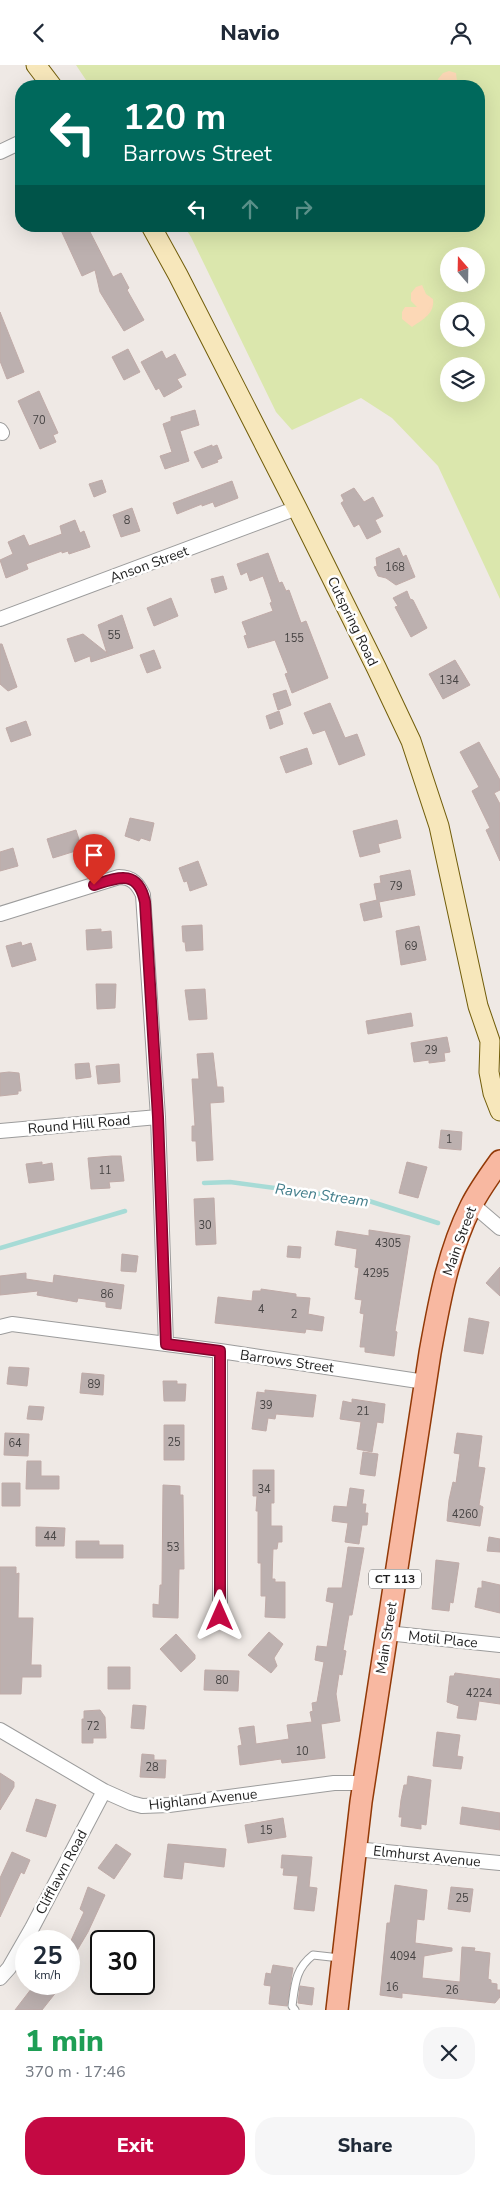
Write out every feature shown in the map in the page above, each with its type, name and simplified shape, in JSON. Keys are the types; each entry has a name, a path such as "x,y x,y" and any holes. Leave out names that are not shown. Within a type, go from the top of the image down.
{"main road":[{"name":"Main Street","path":"338,2010 364,1783 425,1382 445,1280 463,1223 472,1204 500,1161"}],"street":[{"path":"36,65 47,80"},
{"path":"0,152 15,145"},
{"name":"Cutspring Road","path":"154,232 183,284 297,508 411,741 439,826 478,1006 495,1045 489,1072 493,1093 500,1111"},
{"name":"Anson Street","path":"0,619 297,508"},
{"path":"0,914 119,877 131,879 140,887 145,902 158,1117 166,1344"},
{"name":"Round Hill Road","path":"0,1131 158,1117"},
{"path":"472,1204 500,1228"},
{"name":"Barrows Street","path":"0,1327 12,1324 220,1351 425,1382"},
{"path":"220,1351 220,1616"},
{"name":"Motil Place","path":"387,1633 500,1645"},
{"name":"Highland Avenue","path":"0,1730 104,1791 131,1803 151,1805 334,1783 364,1783"},
{"name":"Clifflawn Road","path":"0,1978 9,1968 32,1928 104,1791"},
{"name":"Elmhurst Avenue","path":"355,1849 500,1863"}],"lane":[{"path":"295,2010 292,2006 295,1981 302,1964 313,1955 343,1958"}],"green space":[{"path":"76,65 500,65 500,599 438,466 392,418 361,398 292,430 276,412 188,232 485,232 485,80 86,80"}],"sand":[{"path":"449,71 456,73 457,80 438,80 443,73"},
{"path":"422,285 426,294 433,299 432,309 424,319 412,327 402,319 402,312 405,307 417,307 411,301 411,293 416,287"}],"building":[{"path":"62,232 90,232 113,277 121,273 129,288 127,290 144,320 124,331 100,292 95,270 82,276"},
{"path":"0,312 24,372 7,379 0,361"},
{"path":"128,349 140,372 124,380 112,357"},
{"path":"162,351 166,359 175,354 186,375 177,379 182,387 164,397 159,388 156,390 141,362"},
{"path":"39,391 58,433 53,435 56,442 40,449 18,401"},
{"path":"195,410 199,425 180,431 189,461 165,469 160,456 172,452 163,424 171,421 171,417"},
{"path":"212,445 212,447 217,445 222,458 217,460 218,462 202,468 194,452"},
{"path":"102,480 106,492 94,497 89,484"},
{"path":"232,481 238,498 215,507 213,502 202,506 202,504 177,514 173,503"},
{"path":"354,488 364,502 373,497 383,516 375,520 381,532 367,539 359,524 354,527 341,503 344,501 341,495"},
{"path":"132,508 140,531 121,537 113,515"},
{"path":"75,520 80,533 84,531 90,547 69,554 68,551 62,553 62,551 26,564 28,569 6,578 0,560 13,554 8,542 24,535 29,546 62,534 60,526"},
{"path":"399,548 403,557 406,555 415,577 396,585 386,578 378,576 374,567 377,566 376,558"},
{"path":"268,553 279,583 282,582 286,591 289,590 301,623 306,621 328,678 292,693 285,674 288,673 275,640 248,648 244,636 247,635 242,622 273,611 270,603 272,602 263,576 250,581 247,572 241,575 237,564"},
{"path":"223,576 227,589 215,593 211,579"},
{"path":"407,591 427,628 411,637 395,607 398,606 393,598"},
{"path":"171,598 178,616 154,626 147,608"},
{"path":"122,615 133,648 91,662 90,656 75,662 67,639 83,634 107,653 98,625"},
{"path":"0,644 2,644 17,687 8,691 0,684"},
{"path":"154,650 161,668 147,673 140,655"},
{"path":"455,660 470,685 443,699 429,674"},
{"path":"286,690 291,705 278,710 273,694"},
{"path":"330,703 345,738 357,734 365,755 339,765 325,730 313,734 304,713"},
{"path":"279,711 283,724 270,729 266,716"},
{"path":"26,721 31,735 11,742 6,728"},
{"path":"479,742 500,780 500,790 494,793 500,804 500,861 486,830 490,828 472,791 479,787 460,752"},
{"path":"307,748 312,764 286,773 280,757"},
{"path":"130,818 154,823 150,841 141,838 139,841 125,836"},
{"path":"397,820 401,838 378,844 380,852 360,857 353,831"},
{"path":"76,830 82,849 53,858 47,839"},
{"path":"13,848 18,866 0,871 0,852"},
{"path":"198,861 207,885 190,891 187,881 184,882 179,868"},
{"path":"410,870 415,895 379,902 382,917 364,921 360,904 377,900 374,884 381,883 380,876"},
{"path":"202,925 203,950 186,951 185,942 183,942 182,926"},
{"path":"419,926 426,960 401,965 396,931"},
{"path":"101,929 101,932 111,931 112,948 87,950 86,930"},
{"path":"21,942 22,946 31,943 36,960 12,967 6,946"},
{"path":"96,984 116,984 115,1008 97,1009"},
{"path":"205,989 207,1019 189,1020 185,990"},
{"path":"411,1013 413,1026 368,1034 366,1021"},
{"path":"447,1037 450,1052 444,1053 445,1061 429,1063 429,1060 414,1062 411,1043"},
{"path":"213,1053 217,1087 223,1087 224,1102 210,1103 213,1160 197,1161 196,1141 192,1141 192,1126 195,1126 192,1079 199,1079 197,1054"},
{"path":"89,1063 91,1077 76,1079 75,1064"},
{"path":"119,1064 120,1082 98,1084 96,1066"},
{"path":"0,1073 19,1073 21,1091 18,1091 18,1094 0,1096"},
{"path":"441,1130 462,1132 461,1150 439,1148"},
{"path":"121,1156 124,1181 109,1182 110,1188 91,1189 88,1158"},
{"path":"42,1162 42,1165 52,1163 54,1180 29,1183 26,1164"},
{"path":"407,1162 427,1167 418,1198 399,1193"},
{"path":"214,1198 216,1244 196,1245 194,1199"},
{"path":"369,1230 410,1236 395,1331 397,1332 394,1356 365,1352 365,1347 360,1347 364,1314 360,1313 362,1300 355,1299 359,1268 355,1267 357,1249 335,1245 337,1231 369,1236"},
{"path":"288,1246 301,1247 300,1258 287,1257"},
{"path":"122,1254 138,1256 136,1272 121,1271"},
{"path":"500,1267 500,1296 486,1283"},
{"path":"26,1273 26,1279 53,1283 54,1275 124,1285 121,1309 106,1307 106,1302 78,1298 77,1302 37,1295 38,1291 0,1295 0,1276"},
{"path":"261,1289 296,1294 296,1297 310,1298 308,1314 324,1317 322,1331 306,1329 305,1333 215,1323 218,1297 252,1301 253,1291 261,1291"},
{"path":"469,1318 489,1322 483,1354 464,1351"},
{"path":"9,1367 29,1368 27,1386 7,1384"},
{"path":"82,1373 104,1375 103,1395 80,1393"},
{"path":"163,1381 177,1381 177,1384 186,1384 185,1401 164,1401"},
{"path":"265,1390 316,1395 313,1417 276,1414 275,1419 268,1418 266,1431 252,1429 257,1392 265,1393"},
{"path":"352,1399 385,1404 383,1423 377,1422 372,1452 357,1449 361,1422 340,1419 343,1401 352,1403"},
{"path":"29,1406 44,1407 42,1420 27,1419"},
{"path":"164,1425 184,1425 184,1460 164,1460"},
{"path":"5,1433 29,1434 28,1456 4,1455"},
{"path":"457,1433 482,1436 478,1467 485,1468 479,1505 483,1507 480,1526 447,1521 449,1500 453,1482 456,1483 460,1454 454,1453"},
{"path":"363,1452 378,1454 375,1476 360,1474"},
{"path":"27,1461 41,1461 41,1476 59,1476 59,1489 26,1489"},
{"path":"253,1470 274,1470 274,1503 271,1503 271,1526 282,1526 282,1542 278,1542 277,1549 273,1549 272,1579 275,1579 275,1582 285,1582 285,1618 265,1617 266,1596 261,1596 261,1563 258,1563 258,1511 256,1511 257,1496 253,1496"},
{"path":"2,1483 20,1483 20,1506 2,1506"},
{"path":"163,1485 180,1486 180,1495 183,1495 184,1569 179,1569 178,1618 153,1617 153,1604 159,1605 160,1585 162,1585"},
{"path":"350,1488 364,1490 362,1504 366,1504 365,1513 368,1513 367,1525 362,1525 359,1544 345,1542 348,1523 332,1521 334,1506 347,1507"},
{"path":"36,1527 65,1528 64,1546 36,1546"},
{"path":"489,1537 500,1539 500,1552 487,1551"},
{"path":"76,1541 99,1541 99,1545 123,1545 123,1558 76,1558"},
{"path":"348,1547 364,1548 352,1615 349,1615 343,1650 346,1651 342,1675 339,1674 336,1694 340,1721 321,1724 325,1758 282,1763 281,1759 240,1765 238,1746 242,1745 239,1728 254,1726 256,1744 289,1739 287,1725 312,1722 310,1712 313,1711 312,1703 317,1702 324,1662 315,1660 317,1646 327,1647 334,1603 326,1601 328,1588 342,1588"},
{"path":"436,1560 459,1563 453,1603 450,1602 449,1611 432,1609"},
{"path":"0,1567 16,1567 16,1574 19,1573 18,1618 33,1618 31,1665 41,1665 41,1677 22,1677 21,1694 0,1694"},
{"path":"482,1581 500,1585 500,1613 475,1607 478,1588 482,1588"},
{"path":"269,1632 283,1644 274,1658 277,1666 271,1673 248,1655"},
{"path":"176,1634 195,1655 195,1659 181,1672 160,1649"},
{"path":"108,1667 130,1667 130,1689 108,1689"},
{"path":"205,1670 239,1671 238,1691 204,1690"},
{"path":"455,1673 500,1679 500,1704 479,1701 476,1720 457,1718 459,1706 447,1702 450,1676 454,1676"},
{"path":"133,1705 146,1706 144,1729 131,1728"},
{"path":"100,1710 105,1717 106,1738 93,1738 93,1743 82,1743 84,1711"},
{"path":"437,1732 460,1735 457,1756 463,1757 461,1769 433,1766"},
{"path":"142,1754 154,1755 154,1760 166,1760 165,1778 140,1777"},
{"path":"0,1773 14,1782 14,1787 0,1810"},
{"path":"408,1776 431,1780 426,1825 421,1824 421,1829 401,1826 402,1817 399,1817 401,1800 404,1785 407,1785"},
{"path":"36,1799 56,1805 46,1837 26,1831"},
{"path":"462,1807 500,1813 500,1830 460,1824"},
{"path":"283,1818 286,1837 248,1843 245,1825"},
{"path":"116,1844 131,1854 114,1879 98,1868"},
{"path":"168,1844 226,1849 224,1867 184,1862 182,1879 164,1877"},
{"path":"12,1852 30,1860 24,1874 21,1872 0,1917 0,1878"},
{"path":"282,1855 312,1857 309,1887 317,1888 314,1911 294,1909 298,1876 283,1875 284,1868 281,1868"},
{"path":"395,1885 427,1890 424,1920 417,1919 415,1943 452,1948 452,1951 424,1956 422,1978 460,1982 462,1947 475,1948 474,1951 490,1953 488,1979 491,1980 491,1983 497,1984 497,1990 500,1990 500,1997 495,2003 402,1993 402,1998 380,1995 387,1923 390,1923"},
{"path":"88,1887 105,1895 80,1946 80,1930 76,1930 84,1912 80,1909"},
{"path":"451,1887 473,1889 470,1912 448,1909"},
{"path":"273,1965 293,1968 287,2006 269,2004 271,1986 264,1985 266,1973 271,1974"},
{"path":"300,1986 314,1988 312,2005 298,2003"},
{"path":"27,1995 54,1995 42,2010 15,2010"}],"waterway":[{"name":"Raven Stream","path":"204,1183 230,1182 366,1200 438,1223"},
{"name":"Raven Stream","path":"0,1248 125,1211"}],"route":[{"path":"94,885 119,877 131,879 140,887 145,902 158,1117 167,1327 166,1344 220,1351 220,1616"}]}
